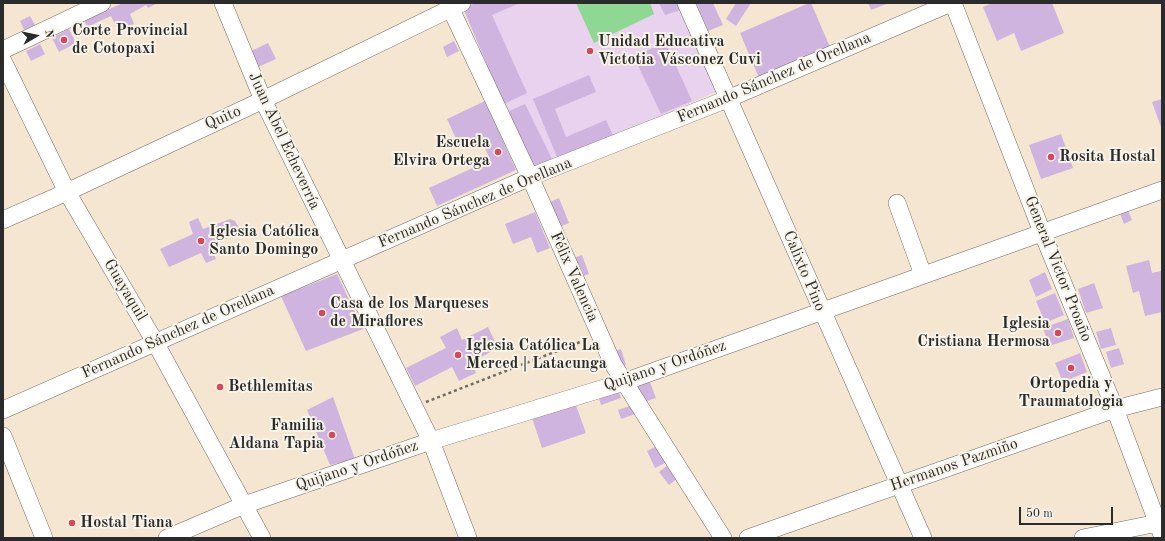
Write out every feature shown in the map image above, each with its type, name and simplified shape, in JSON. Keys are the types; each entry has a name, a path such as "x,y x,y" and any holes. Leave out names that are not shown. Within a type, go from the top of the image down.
{"street":[{"path":"3,50 102,3"},
{"name":"Juan Abel Echeverría","path":"223,3 263,100 431,441 468,538"},
{"name":"Calixto Pino","path":"686,3 730,98 822,311 924,538"},
{"name":"Fernando Sánchez de Orellana","path":"3,410 530,177 730,98 952,3"},
{"name":"General Victor Proaño","path":"952,3 1042,232 1115,409 1160,529"},
{"name":"Quito","path":"3,220 67,192 263,100 454,5"},
{"name":"Félix Valencia","path":"454,5 599,335 624,382 723,538"},
{"name":"Guayaquil","path":"3,61 67,192 155,342 262,538"},
{"name":"Quijano y Ordóñez","path":"167,538 244,505 431,441 624,382 1162,190"},
{"path":"897,203 923,275"},
{"name":"Hermanos Pazmiño","path":"748,538 1115,409 1162,397"},
{"path":"3,436 44,538"},
{"path":"1083,538 1160,529"}],"path":[{"path":"414,406 599,335"}],"shaded area":[{"name":"Unidad Educativa Victotia Vásconez Cuvi","path":"474,3 678,3 718,91 533,173 463,8"}],"green space":[{"path":"576,3 650,3 654,14 594,43"}],"building":[{"path":"123,3 156,4 148,8 146,5 130,14 134,24 118,31 111,16 87,27 84,20"},
{"path":"476,3 520,3 492,15 527,93 504,104 463,8"},
{"path":"659,3 678,3 681,10 665,15"},
{"path":"696,3 713,3 723,25 708,31"},
{"path":"736,3 751,3 736,26 726,19"},
{"path":"811,3 830,47 759,78 740,33"},
{"path":"868,3 889,3 871,10"},
{"path":"992,3 1052,3 1064,33 1021,51 1014,33 997,41 983,7"},
{"path":"30,16 35,25 24,30 20,21"},
{"name":"Corte Provincial de Cotopaxi","path":"69,29 76,43 59,52 52,38"},
{"path":"454,41 459,51 447,57 443,47"},
{"path":"665,42 692,101 661,114 634,57"},
{"path":"268,43 276,59 256,68 249,52"},
{"path":"40,44 45,54 31,61 26,51"},
{"path":"589,75 596,92 555,109 566,137 606,120 614,138 559,162 533,99"},
{"path":"1162,99 1162,130 1152,102"},
{"name":"Escuela Elvira Ortega","path":"485,101 516,170 437,206 429,188 490,160 480,136 459,145 447,119"},
{"path":"525,104 554,163 533,173 507,112"},
{"name":"Rosita Hostal","path":"1061,134 1073,168 1041,179 1029,145"},
{"path":"559,198 569,223 557,228 546,204"},
{"path":"1127,208 1132,220 1124,224 1119,211"},
{"path":"535,212 550,248 537,253 531,237 513,244 505,224"},
{"name":"Iglesia Católica Santo Domingo","path":"198,218 203,229 230,219 235,221 238,226 237,232 234,235 211,246 216,259 206,263 201,253 169,267 160,249 193,234 189,222"},
{"path":"582,255 589,274 578,278 571,259"},
{"path":"1149,260 1152,273 1161,271 1162,312 1145,316 1139,291 1133,293 1126,266"},
{"path":"1045,272 1052,289 1036,297 1029,280"},
{"name":"Casa de los Marqueses de Miraflores","path":"337,274 363,329 306,351 281,296"},
{"path":"1094,283 1103,308 1086,313 1078,289"},
{"path":"1055,293 1064,315 1045,323 1036,301"},
{"name":"Iglesia Cristiana Hermosa","path":"1068,319 1074,338 1049,346 1043,328"},
{"name":"Iglesia Católica La Merced | Latacunga","path":"488,327 498,348 472,362 476,373 459,381 452,367 415,386 406,368 446,348 440,337 457,328 462,340"},
{"path":"1111,328 1116,345 1101,349 1096,332"},
{"path":"1119,348 1124,364 1111,368 1106,352"},
{"path":"621,349 626,365 618,368 613,352"},
{"name":"Ortopedia y Traumatologia","path":"1080,353 1087,372 1063,382 1055,363"},
{"path":"648,377 656,398 641,403 633,382"},
{"path":"617,385 621,398 601,405 597,392"},
{"name":"Familia Aldana Tapia","path":"333,397 355,459 330,465 307,410"},
{"path":"574,400 586,433 542,448 531,415"},
{"path":"632,405 635,414 621,419 618,410"},
{"path":"659,445 667,462 655,468 647,451"},
{"path":"668,465 678,478 669,485 659,472"}],"place":[{"name":"Corte Provincial de Cotopaxi","path":"64,40"},
{"name":"Unidad Educativa Victotia Vásconez Cuvi","path":"590,51"},
{"name":"Escuela Elvira Ortega","path":"498,152"},
{"name":"Rosita Hostal","path":"1051,157"},
{"name":"Iglesia Católica Santo Domingo","path":"201,241"},
{"name":"Casa de los Marqueses de Miraflores","path":"322,313"},
{"name":"Iglesia Cristiana Hermosa","path":"1058,333"},
{"name":"Iglesia Católica La Merced | Latacunga","path":"458,355"},
{"name":"Ortopedia y Traumatologia","path":"1071,368"},
{"name":"Bethlemitas","path":"220,387"},
{"name":"Familia Aldana Tapia","path":"332,435"},
{"name":"Hostal Tiana","path":"72,523"}]}
